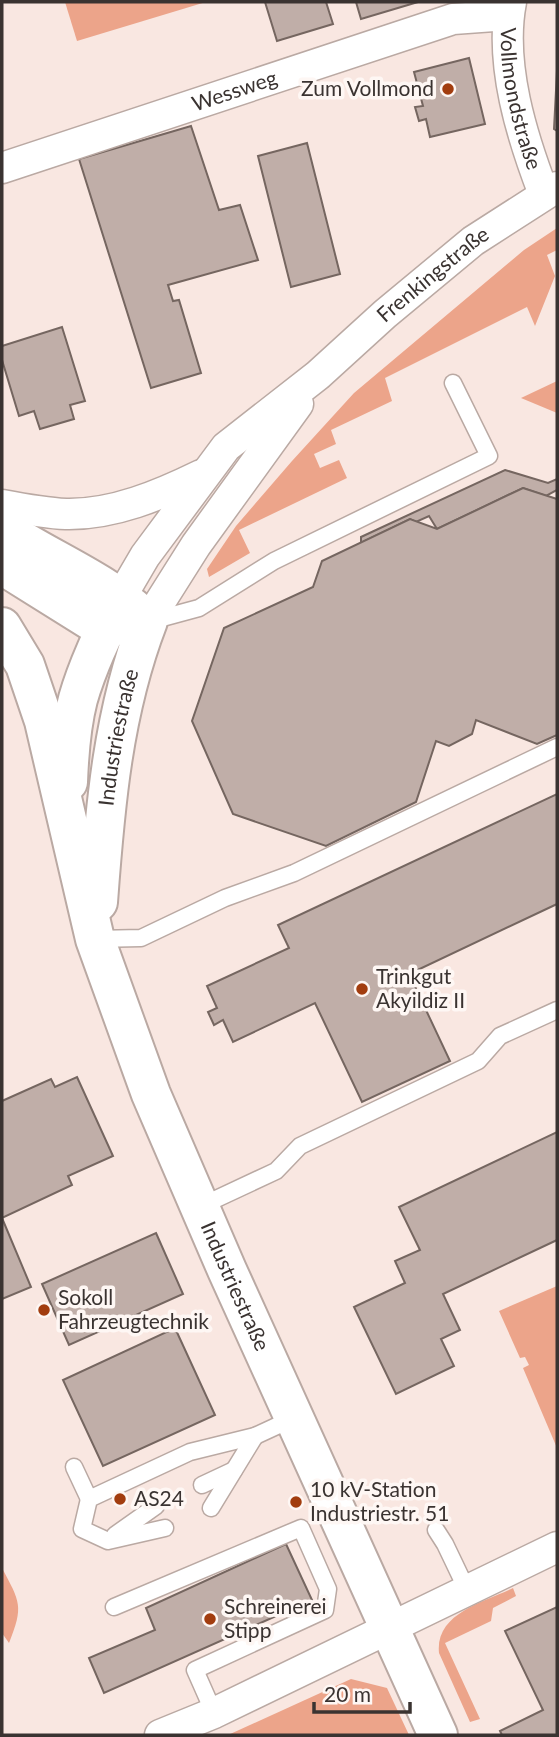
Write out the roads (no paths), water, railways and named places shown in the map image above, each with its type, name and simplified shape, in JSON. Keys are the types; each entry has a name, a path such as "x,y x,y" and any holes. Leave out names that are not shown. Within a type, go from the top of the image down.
{"street":[{"name":"Wessweg","path":"2,169 453,19 510,8"},
{"name":"Vollmondstraße","path":"510,8 511,83 527,150 551,191"},
{"name":"Frenkingstraße","path":"125,615 145,556 226,447 318,375 384,314 473,241 551,191"},
{"name":"Frenkingstraße","path":"125,615 196,545 318,375"},
{"path":"2,505 34,512 69,514 106,509 166,492 205,473"},
{"path":"2,528 125,615"},
{"path":"2,565 66,606 125,615"},
{"name":"Industriestraße","path":"66,818 69,754 78,700 125,615"},
{"name":"Industriestraße","path":"95,939 111,754 133,660 125,615"},
{"name":"Industriestraße","path":"2,627 25,665 44,721 95,939 150,1094 438,1735"},
{"path":"160,1735 214,1713 557,1547"}],"lane":[{"path":"125,615 199,608 274,561 489,456 453,383"},
{"path":"95,939 141,938 225,898 294,873 557,747"},
{"path":"199,1207 276,1171 300,1146 478,1061 499,1036 557,1010"},
{"path":"89,1499 190,1452 255,1436 294,1418"},
{"path":"211,1507 255,1436"},
{"path":"74,1467 89,1499 82,1529 108,1541 166,1528"},
{"path":"202,1485 236,1469"},
{"path":"108,1541 156,1506"},
{"path":"114,1607 301,1528 328,1589 325,1610 195,1670 214,1713"},
{"path":"436,1530 467,1590"}],"place":[{"name":"Zum Vollmond","path":"448,89"},
{"name":"Trinkgut Akyildiz II","path":"362,989"},
{"name":"Sokoll Fahrzeugtechnik","path":"44,1310"},
{"name":"AS24","path":"120,1499"},
{"name":"10 kV-Station Industriestr. 51","path":"296,1502"},
{"name":"Schreinerei Stipp","path":"210,1619"}]}
